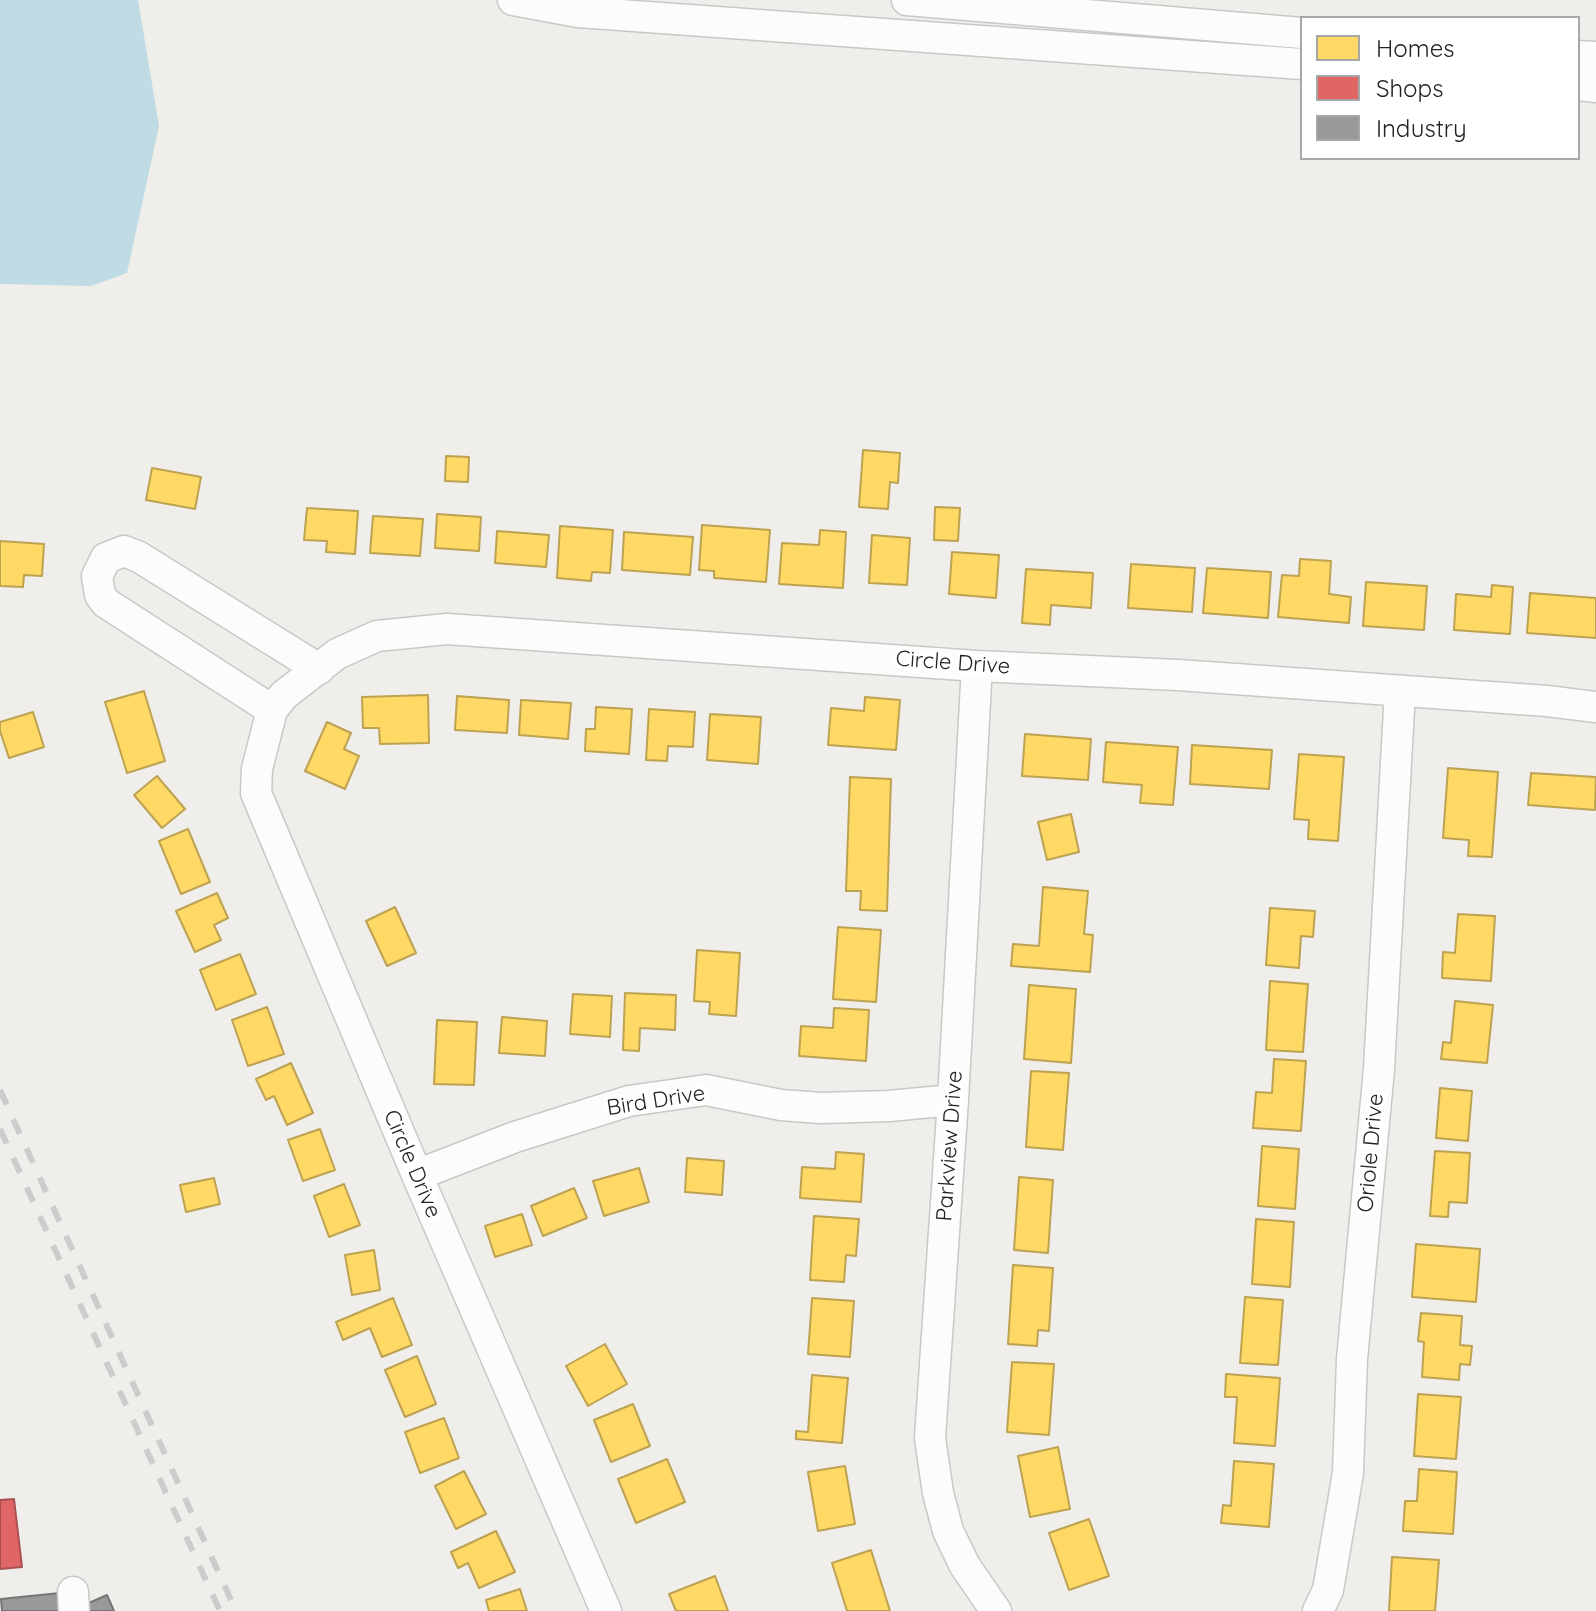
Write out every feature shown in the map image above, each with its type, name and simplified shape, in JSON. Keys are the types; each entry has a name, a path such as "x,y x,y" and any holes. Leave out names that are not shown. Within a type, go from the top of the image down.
{"street":[{"path":"513,0 578,12 702,11 1300,64"},
{"path":"907,0 1300,33"},
{"path":"272,710 106,603 97,586 97,576 106,558 124,551 139,557 319,669"},
{"name":"Circle Drive","path":"606,1611 256,793 257,769 272,710 284,695 337,654 377,636 447,629 977,666 1178,675 1596,707"},
{"name":"Parkview Drive","path":"977,666 953,1100 930,1438 938,1493 948,1531 965,1566 996,1611"},
{"name":"Oriole Drive","path":"1318,1611 1328,1590 1348,1473 1352,1359 1379,1069 1400,691"},
{"name":"Bird Drive","path":"417,1175 515,1137 629,1101 706,1090 781,1105 821,1108 953,1100"}],"water":[{"path":"0,0 138,0 159,126 127,273 91,286 0,284"}],"building: Homes":[{"path":"863,450 900,453 898,483 890,482 888,509 859,507"},
{"path":"446,456 469,457 468,482 445,481"},
{"path":"152,468 201,477 195,509 146,500"},
{"path":"935,507 960,508 958,541 934,540"},
{"path":"307,508 358,511 355,554 326,552 327,541 304,540"},
{"path":"437,514 481,517 479,551 435,548"},
{"path":"373,516 423,519 420,556 370,553"},
{"path":"702,525 770,530 766,582 714,578 714,571 699,570"},
{"path":"560,526 613,530 610,573 592,572 591,581 557,578"},
{"path":"820,530 846,532 843,588 779,584 782,543 819,545"},
{"path":"497,531 549,535 546,567 495,563"},
{"path":"624,532 693,537 690,575 622,570"},
{"path":"872,535 910,538 907,585 869,583"},
{"path":"0,541 44,544 42,576 24,575 23,587 0,586"},
{"path":"952,552 999,555 996,598 949,594"},
{"path":"1300,559 1331,561 1329,594 1351,597 1349,623 1278,617 1282,575 1299,576"},
{"path":"1131,564 1195,568 1192,612 1128,608"},
{"path":"1207,568 1271,572 1268,618 1203,613"},
{"path":"1026,569 1093,573 1091,608 1051,605 1050,625 1022,623"},
{"path":"1366,582 1427,586 1424,630 1363,626"},
{"path":"1492,585 1513,587 1510,634 1454,630 1456,594 1491,597"},
{"path":"1530,593 1596,598 1596,638 1527,633"},
{"path":"144,691 165,761 127,773 105,702"},
{"path":"428,695 429,743 380,744 379,728 363,728 362,697"},
{"path":"457,696 509,700 507,733 455,730"},
{"path":"865,697 900,700 896,750 828,745 831,708 864,711"},
{"path":"521,700 571,703 568,739 519,735"},
{"path":"596,707 632,709 629,754 585,751 586,729 595,729"},
{"path":"649,709 695,712 693,747 668,746 667,761 646,760"},
{"path":"33,712 44,747 9,758 0,722"},
{"path":"710,714 761,717 758,764 707,760"},
{"path":"327,722 351,733 344,749 359,756 345,789 305,771"},
{"path":"1025,734 1091,739 1088,780 1022,776"},
{"path":"1106,742 1178,747 1173,805 1140,803 1142,785 1103,782"},
{"path":"1192,745 1272,750 1269,789 1190,784"},
{"path":"1299,754 1344,757 1338,841 1308,839 1309,820 1294,819"},
{"path":"1448,768 1498,772 1492,857 1468,856 1469,840 1443,838"},
{"path":"1531,773 1596,777 1595,810 1528,805"},
{"path":"157,776 185,809 162,828 134,795"},
{"path":"850,777 891,779 887,911 860,910 861,891 846,891"},
{"path":"1071,814 1079,852 1047,860 1038,822"},
{"path":"188,829 210,882 181,894 159,841"},
{"path":"1043,887 1088,891 1084,934 1093,935 1090,972 1011,966 1013,944 1039,946"},
{"path":"217,893 228,918 214,925 221,940 195,952 176,911"},
{"path":"395,907 416,953 387,966 366,921"},
{"path":"1270,908 1315,911 1313,937 1301,936 1299,968 1266,965"},
{"path":"1458,914 1495,916 1491,981 1442,978 1443,952 1455,953"},
{"path":"838,927 881,930 876,1002 833,999"},
{"path":"697,950 740,953 736,1016 709,1014 710,1002 694,1001"},
{"path":"240,954 256,994 216,1010 200,970"},
{"path":"1270,981 1308,984 1303,1052 1266,1050"},
{"path":"1029,985 1076,989 1071,1063 1024,1059"},
{"path":"625,993 676,995 675,1030 640,1028 639,1051 623,1050"},
{"path":"573,994 612,996 610,1037 570,1034"},
{"path":"1455,1001 1493,1005 1487,1063 1441,1059 1443,1042 1451,1043"},
{"path":"267,1007 284,1054 248,1066 232,1020"},
{"path":"834,1008 869,1010 866,1061 799,1056 801,1026 833,1028"},
{"path":"502,1017 547,1021 545,1056 499,1053"},
{"path":"437,1020 477,1022 474,1085 434,1084"},
{"path":"1274,1059 1306,1061 1301,1131 1253,1128 1256,1092 1272,1093"},
{"path":"291,1063 313,1113 287,1125 274,1096 266,1100 256,1079"},
{"path":"1031,1071 1069,1073 1063,1150 1026,1147"},
{"path":"1440,1088 1472,1091 1468,1141 1436,1138"},
{"path":"320,1129 335,1170 303,1181 288,1140"},
{"path":"1262,1146 1299,1149 1295,1209 1258,1206"},
{"path":"1435,1151 1470,1153 1467,1203 1449,1202 1448,1217 1430,1216"},
{"path":"836,1152 864,1154 861,1202 800,1198 802,1167 835,1169"},
{"path":"687,1158 724,1161 722,1195 685,1192"},
{"path":"639,1168 649,1202 604,1216 593,1181"},
{"path":"1019,1177 1053,1180 1048,1253 1014,1250"},
{"path":"214,1178 220,1204 186,1212 180,1185"},
{"path":"344,1184 360,1225 329,1237 314,1196"},
{"path":"574,1188 587,1218 543,1236 531,1206"},
{"path":"522,1214 532,1245 495,1257 485,1226"},
{"path":"814,1216 859,1219 856,1256 846,1255 844,1282 810,1280"},
{"path":"1256,1219 1294,1222 1290,1287 1252,1284"},
{"path":"1416,1244 1480,1249 1476,1302 1412,1297"},
{"path":"374,1250 380,1290 352,1295 345,1255"},
{"path":"1013,1265 1053,1268 1049,1331 1038,1330 1037,1346 1008,1344"},
{"path":"1245,1297 1283,1300 1278,1365 1240,1363"},
{"path":"393,1298 412,1345 382,1357 370,1328 343,1340 336,1322"},
{"path":"812,1298 854,1301 850,1357 808,1354"},
{"path":"1421,1313 1462,1316 1460,1345 1472,1346 1470,1365 1460,1364 1459,1380 1422,1377 1424,1342 1418,1341"},
{"path":"605,1344 627,1384 588,1406 566,1366"},
{"path":"417,1356 436,1404 405,1417 385,1370"},
{"path":"1012,1362 1054,1364 1049,1435 1007,1432"},
{"path":"1226,1374 1280,1378 1275,1446 1234,1443 1237,1397 1225,1397"},
{"path":"812,1375 848,1378 842,1443 796,1439 796,1431 808,1432"},
{"path":"1418,1394 1461,1397 1456,1459 1414,1456"},
{"path":"633,1404 650,1446 611,1462 594,1420"},
{"path":"444,1418 459,1458 420,1473 405,1432"},
{"path":"1058,1447 1070,1509 1030,1517 1018,1456"},
{"path":"667,1459 685,1502 636,1523 618,1479"},
{"path":"1234,1461 1274,1464 1269,1527 1221,1523 1223,1505 1231,1506"},
{"path":"845,1466 855,1524 818,1531 808,1472"},
{"path":"1419,1469 1457,1472 1453,1534 1403,1531 1405,1501 1417,1501"},
{"path":"464,1471 486,1514 456,1529 435,1486"},
{"path":"1089,1519 1109,1576 1069,1590 1049,1533"},
{"path":"496,1531 515,1572 479,1588 468,1563 458,1568 451,1552"},
{"path":"871,1550 890,1611 847,1611 832,1563"},
{"path":"1392,1557 1439,1560 1435,1611 1389,1611"},
{"path":"715,1576 728,1611 676,1611 669,1594"},
{"path":"520,1589 527,1611 489,1611 486,1600"}],"building: Shops":[{"path":"14,1499 22,1567 0,1569 0,1500"}],"building: Industry":[{"path":"60,1593 62,1611 2,1611 1,1599"},
{"path":"107,1595 114,1611 84,1611 82,1606"}],"railway":[{"path":"0,1090 236,1611"},
{"path":"0,1129 220,1611"}]}
